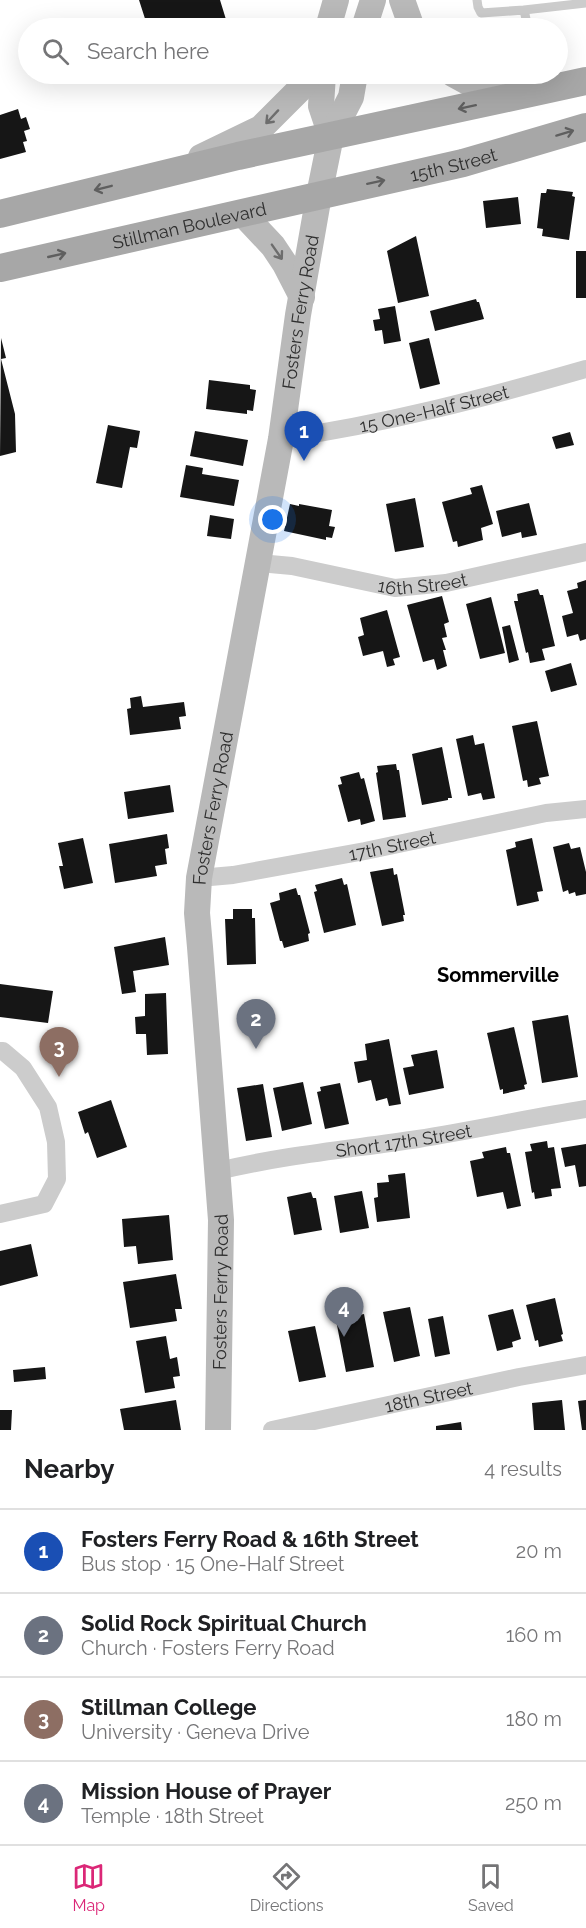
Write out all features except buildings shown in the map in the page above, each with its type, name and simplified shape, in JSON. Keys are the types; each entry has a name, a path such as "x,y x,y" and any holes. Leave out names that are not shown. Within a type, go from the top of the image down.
{"main road":[{"path":"0,214 160,174 535,90 586,81"},
{"name":"15th Street","path":"319,195 463,163 586,127"},
{"name":"Stillman Boulevard","path":"0,268 319,195"}],"street":[{"path":"331,18 336,0"},
{"path":"367,18 373,0"},
{"path":"402,0 408,18"},
{"path":"160,174 224,147 261,128 303,84"},
{"path":"322,84 321,106 331,136"},
{"path":"319,195 331,136 351,97 353,84"},
{"path":"471,84 535,90"},
{"name":"Fosters Ferry Road","path":"218,1430 222,1268 219,1171 197,913 199,878 281,439 287,384 319,195"},
{"path":"242,213 273,246 302,297"},
{"name":"15 One-Half Street","path":"281,439 381,422 484,398 586,369"},
{"name":"16th Street","path":"259,563 292,566 395,588 446,583 586,552"},
{"name":"17th Street","path":"199,878 233,875 365,851 546,813 586,809"},
{"path":"0,1051 23,1068 48,1107 56,1142 57,1179 44,1204 0,1214"},
{"name":"Short 17th Street","path":"219,1171 364,1145 417,1139 586,1108"},
{"name":"18th Street","path":"272,1430 519,1377 586,1365"}],"lane":[{"path":"477,0 481,14 586,3"},
{"path":"524,10 526,18"}],"place":[{"name":"Fosters Ferry Road & 16th Street","path":"304,461"},
{"name":"Solid Rock Spiritual Church","path":"256,1049"},
{"name":"Stillman College","path":"59,1077"},
{"name":"Mission House of Prayer","path":"344,1337"}],"district":[{"name":"Sommerville","path":"498,975"}]}
